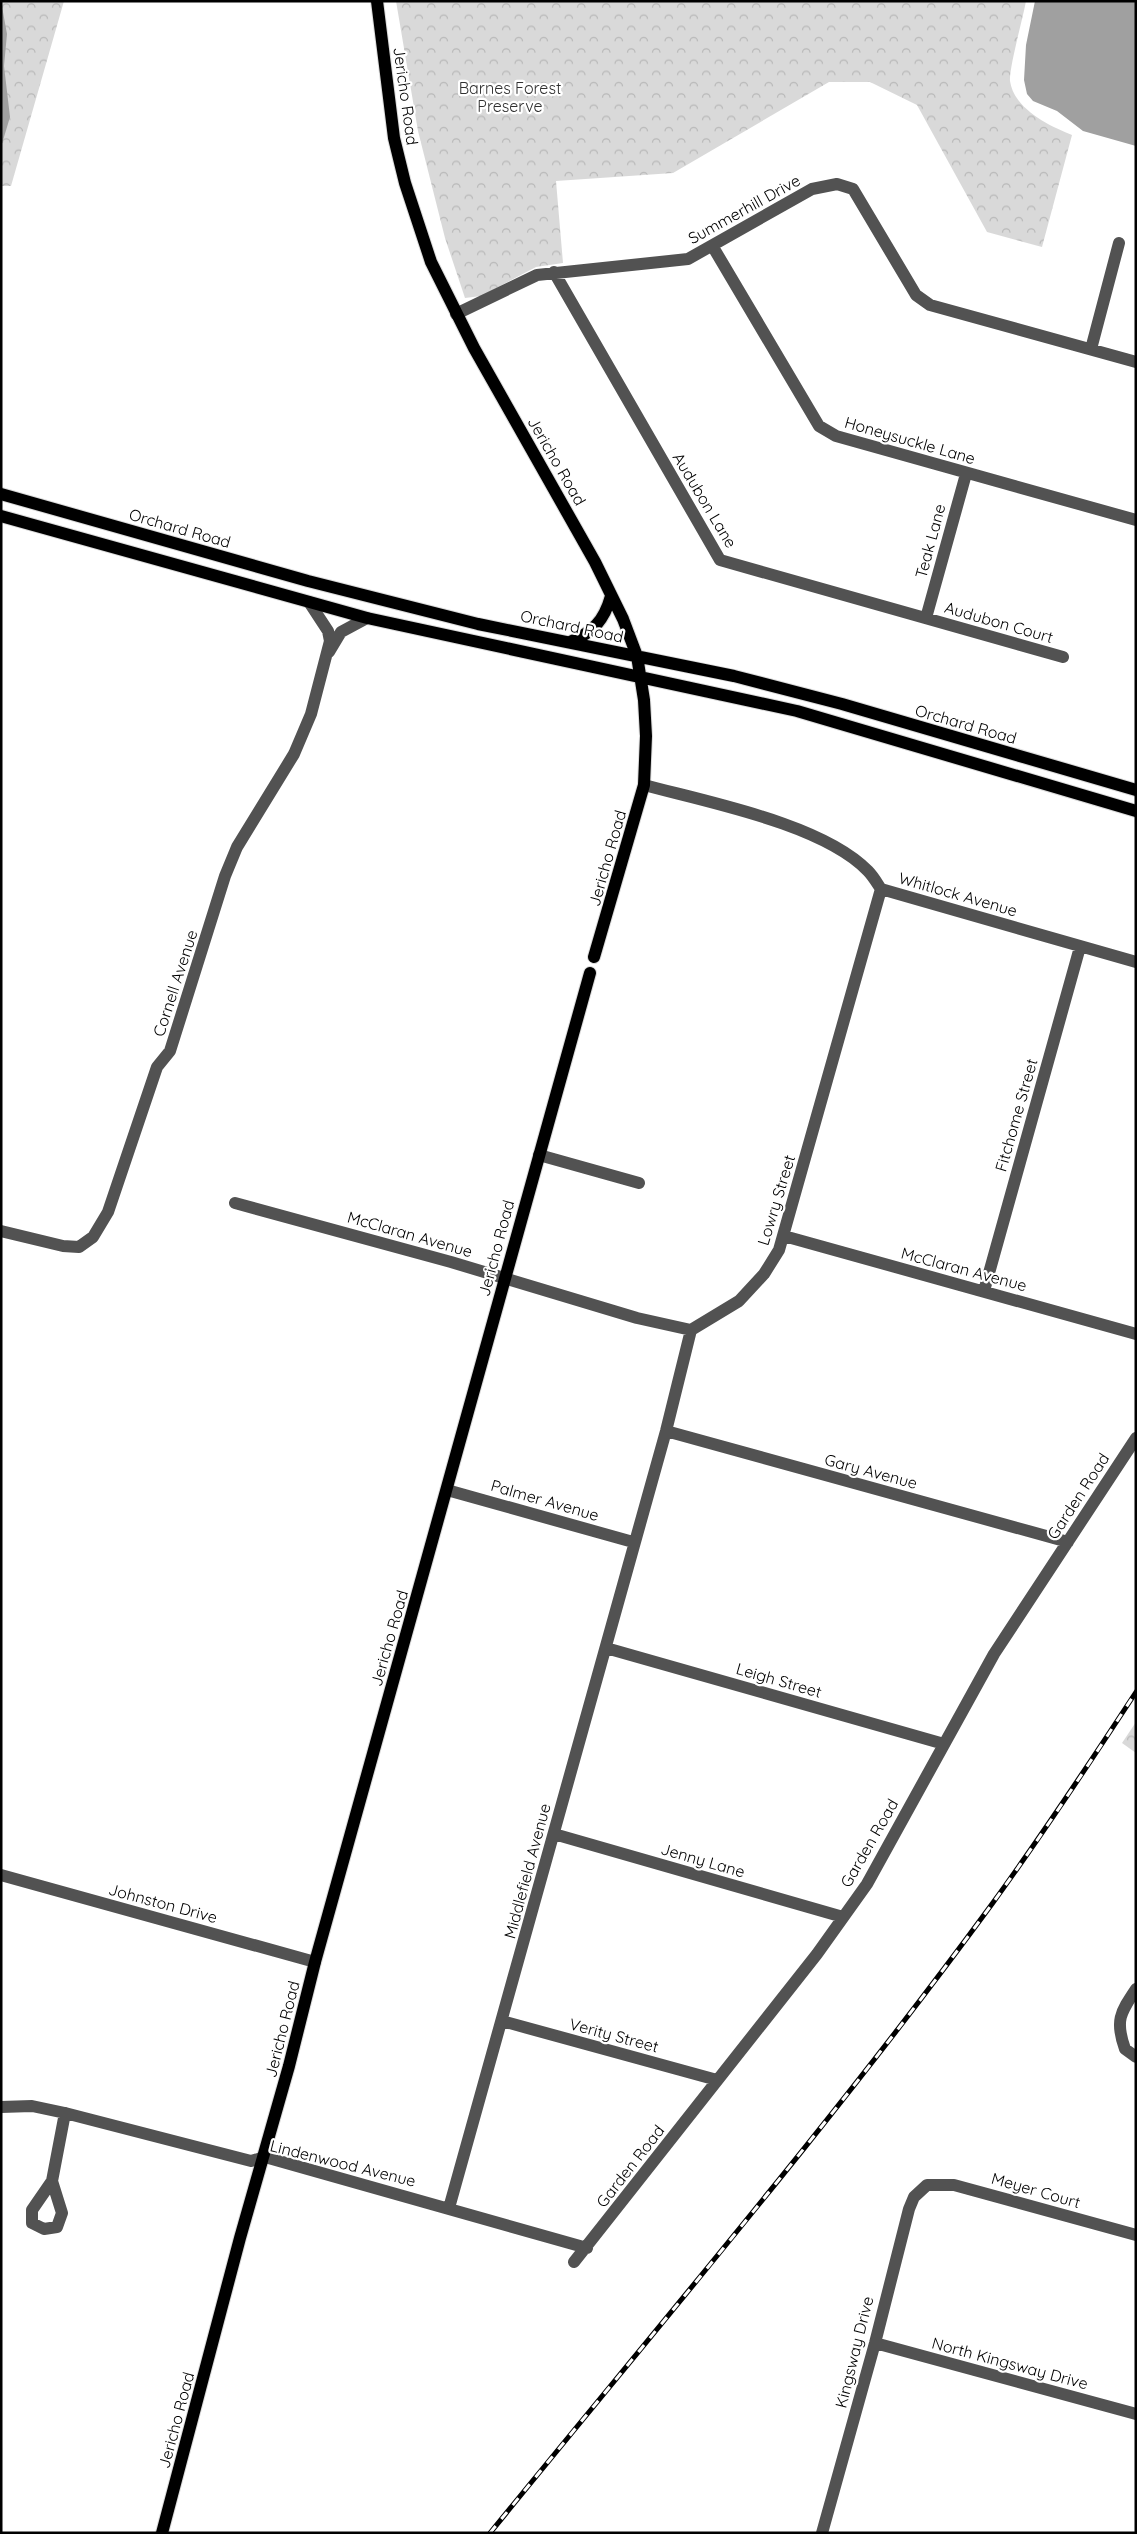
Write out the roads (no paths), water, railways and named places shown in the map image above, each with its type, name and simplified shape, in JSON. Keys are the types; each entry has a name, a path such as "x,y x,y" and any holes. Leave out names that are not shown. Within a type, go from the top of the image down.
{"main road":[{"name":"Jericho Road","path":"377,1 394,138 431,262 456,314 577,529 628,630 637,656 646,736 644,785 594,957"},
{"name":"Orchard Road","path":"1,494 308,581 478,624 734,676 842,704 1136,790"},
{"name":"Orchard Road","path":"1,516 367,618 806,714 1136,811"},
{"path":"570,642 587,635 600,623 606,614 611,596"},
{"name":"Jericho Road","path":"162,2533 240,2238 265,2157 315,1962 590,973"}],"street":[{"name":"Summerhill Drive","path":"456,314 529,278 554,272 688,259 713,247 812,189 837,184 853,188 916,295 930,305 1136,362"},
{"path":"1091,350 1119,243"},
{"name":"Honeysuckle Lane","path":"713,247 819,426 836,436 966,474 1136,520"},
{"name":"Audubon Lane","path":"554,272 720,560 926,618"},
{"name":"Teak Lane","path":"926,618 966,474"},
{"name":"Cornell Avenue","path":"309,602 328,631 329,652"},
{"name":"Cornell Avenue","path":"1,1231 63,1246 80,1246 93,1237 108,1212 157,1067 170,1051 225,876 237,847 294,754 311,714 329,652 341,632 367,618"},
{"name":"Audubon Court","path":"926,618 1063,657"},
{"name":"Whitlock Avenue","path":"644,785 780,823 812,835 848,855 868,871 882,889 1136,962"},
{"name":"Lowry Street","path":"691,1330 739,1301 764,1274 779,1250 882,889"},
{"name":"Fitchome Street","path":"984,1292 1080,947"},
{"name":"Jericho Road","path":"590,973 594,957"},
{"path":"539,1155 639,1183"},
{"name":"McClaran Avenue","path":"235,1203 505,1278 637,1318 691,1330"},
{"name":"McClaran Avenue","path":"784,1236 1136,1334"},
{"path":"634,1542 666,1431 691,1330"},
{"name":"Gary Avenue","path":"666,1431 1068,1542"},
{"name":"Garden Road","path":"574,2262 587,2248 817,1954 868,1884 994,1654 1136,1438"},
{"name":"Palmer Avenue","path":"447,1490 634,1542"},
{"name":"Middlefield Avenue","path":"449,2208 634,1542"},
{"name":"Leigh Street","path":"606,1648 944,1744"},
{"name":"Jenny Lane","path":"554,1834 843,1917"},
{"name":"Johnston Drive","path":"1,1875 315,1962"},
{"path":"1136,1989 1123,2008 1118,2022 1125,2049 1136,2057"},
{"name":"Verity Street","path":"502,2021 717,2080"},
{"name":"Lindenwood Avenue","path":"1,2107 32,2106 251,2161 265,2157 587,2248"},
{"path":"52,2181 65,2113"},
{"name":"Meyer Court","path":"927,2185 948,2184 989,2193 1136,2235"},
{"name":"Kingsway Drive","path":"822,2533 875,2343 909,2210 914,2197 927,2185"},
{"name":"North Kingsway Drive","path":"875,2343 1136,2414"}],"railway":[{"path":"490,2533 745,2222 932,1985 1029,1852 1136,1692"}],"park label":[{"name":"Barnes Forest Preserve","path":"510,97"}]}
